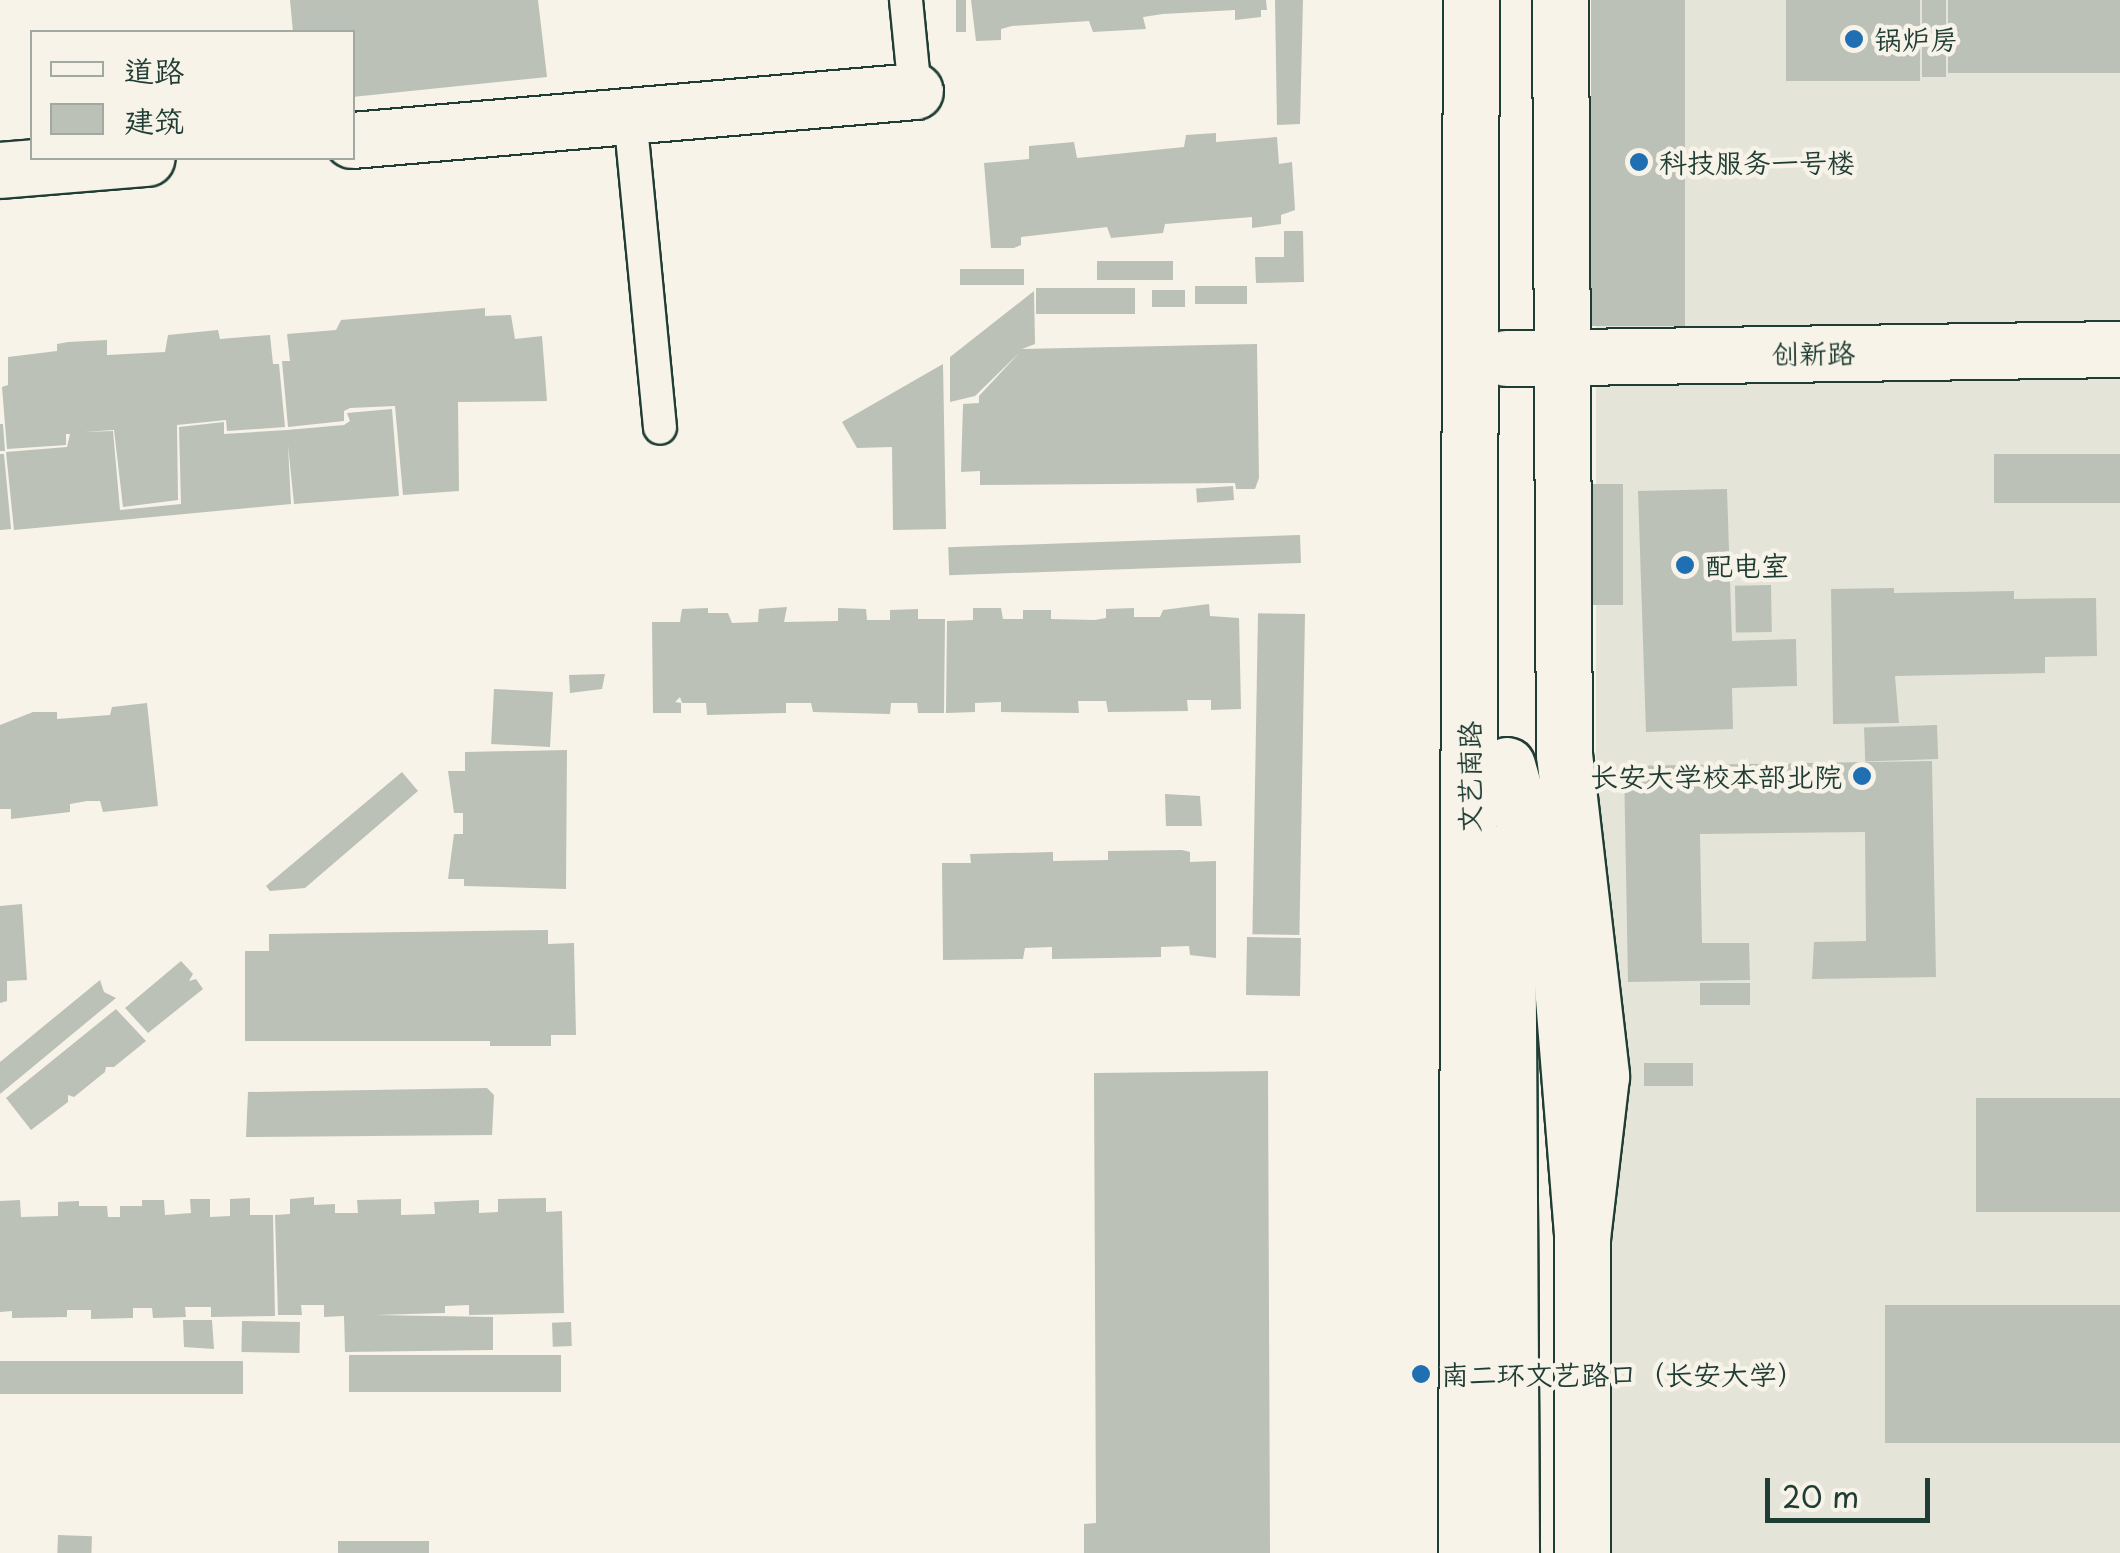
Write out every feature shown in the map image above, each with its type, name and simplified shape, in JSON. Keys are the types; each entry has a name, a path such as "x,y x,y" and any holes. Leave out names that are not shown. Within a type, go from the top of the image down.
{"main road":[{"name":"文艺南路","path":"1466,1553 1470,0"},
{"name":"文艺南路","path":"1506,0 1512,1553"},
{"path":"1560,0 1564,754 1601,1076 1582,1237"},
{"path":"355,140 915,90"},
{"path":"0,170 122,160"},
{"name":"创新路","path":"1506,358 2120,349"},
{"path":"1506,765 1559,948 1582,1237 1582,1553"}],"lane":[{"path":"906,0 915,90"},
{"path":"630,116 660,428"}],"shaded area":[{"name":"长安大学校本部北院","path":"1596,0 2120,0 2120,1553 1596,1553"}],"building":[{"path":"290,0 538,0 547,77 355,97 355,30 293,30"},
{"path":"956,0 966,0 966,32 956,32"},
{"path":"971,0 1266,0 1267,10 1261,10 1261,17 1235,20 1235,10 1143,17 1146,29 1093,32 1089,21 1012,26 1001,29 1001,40 976,41"},
{"path":"1275,0 1303,0 1300,124 1277,125"},
{"name":"科技服务一号楼","path":"1591,0 1685,0 1685,326 1591,326"},
{"name":"锅炉房","path":"1786,0 1920,0 1920,81 1786,81"},
{"path":"1922,0 1946,0 1946,77 1922,77"},
{"path":"1948,0 2120,0 2120,73 1948,73"},
{"path":"1216,133 1216,142 1277,137 1279,164 1292,162 1295,210 1281,215 1281,224 1252,228 1252,217 1165,224 1163,233 1111,238 1107,227 1021,237 1021,245 1014,248 991,248 984,163 1029,159 1029,146 1074,142 1077,158 1184,147 1186,135"},
{"path":"1284,231 1303,231 1304,282 1256,283 1255,257 1284,257"},
{"path":"1097,261 1173,261 1173,280 1097,280"},
{"path":"960,269 1024,269 1024,285 960,285"},
{"path":"1195,286 1247,286 1247,304 1195,304"},
{"path":"1036,288 1135,288 1135,314 1036,314"},
{"path":"1152,290 1185,290 1185,307 1152,307"},
{"path":"1034,291 1035,344 1022,349 1257,344 1259,478 1255,489 1236,489 1235,483 980,485 980,471 961,472 963,404 979,403 979,396 1020,352 975,396 950,402 950,357"},
{"path":"485,308 485,316 511,315 515,339 542,336 547,401 458,402 459,491 403,495 395,406 350,408 344,411 344,421 288,427 282,361 290,361 287,334 336,330 341,320"},
{"path":"218,330 220,339 270,335 273,364 279,364 285,427 227,431 226,420 177,425 178,500 123,507 114,430 84,432 113,431 120,510 181,504 179,427 224,422 224,434 287,430 344,425 350,421 347,413 392,409 399,496 294,504 288,445 291,504 14,530 6,452 67,447 70,434 66,434 66,445 7,449 2,387 8,385 8,357 57,351 57,344 68,342 107,340 107,355 165,352 168,335"},
{"path":"943,364 946,529 893,530 892,447 857,448 842,422"},
{"path":"3,424 5,451 0,451"},
{"path":"0,454 4,454 11,529 0,530"},
{"path":"1994,454 2120,454 2120,503 1994,503"},
{"path":"1579,484 1623,484 1623,605 1579,605"},
{"path":"1233,486 1234,500 1197,503 1196,489"},
{"name":"配电室","path":"1727,489 1732,641 1796,639 1797,686 1732,688 1733,729 1646,732 1638,491"},
{"path":"1300,535 1301,563 949,575 948,547"},
{"path":"1771,585 1772,632 1736,633 1735,586"},
{"path":"1894,588 1894,593 2014,591 2014,599 2096,598 2097,656 2045,657 2045,673 1895,676 1899,723 1833,724 1831,589"},
{"path":"1209,604 1210,616 1239,618 1241,709 1211,710 1211,700 1187,700 1188,711 1108,712 1106,701 1078,701 1079,713 1001,712 1001,702 975,703 975,712 946,713 947,621 973,620 973,608 1001,608 1003,619 1023,619 1023,610 1051,610 1051,619 1095,620 1106,618 1106,609 1134,608 1134,617 1160,617 1163,610"},
{"path":"787,607 784,622 838,621 838,608 866,609 867,620 890,620 890,610 918,609 918,619 945,619 944,713 918,713 917,703 891,703 890,714 813,712 811,703 786,703 786,713 707,715 706,703 682,703 680,697 675,702 681,703 681,713 653,713 652,622 680,622 682,609 708,608 708,613 728,613 732,623 758,622 759,609"},
{"path":"1258,613 1305,614 1299,935 1252,934"},
{"path":"605,674 602,689 570,693 569,675"},
{"path":"494,689 553,692 550,747 491,744"},
{"path":"147,703 158,806 103,812 100,801 87,801 70,804 70,812 11,819 11,809 0,809 0,725 33,712 57,712 57,719 110,715 112,707"},
{"path":"1937,725 1938,759 1865,762 1864,728"},
{"path":"567,750 566,889 464,886 464,879 448,879 454,834 463,834 463,813 454,813 448,771 465,771 465,752"},
{"path":"1932,761 1936,977 1812,979 1814,942 1866,941 1865,832 1700,834 1702,943 1749,943 1750,980 1628,982 1624,766"},
{"path":"402,772 418,791 305,888 270,891 266,886"},
{"path":"1165,794 1200,796 1202,826 1166,826"},
{"path":"1108,851 1190,852 1190,862 1216,861 1216,958 1190,955 1189,946 1161,947 1161,957 1052,959 1052,947 1025,948 1023,959 943,960 942,863 971,863 970,854 1053,852 1053,861 1108,860"},
{"path":"22,904 27,980 7,981 7,1001 0,1003 0,906"},
{"path":"548,930 548,944 574,943 576,1035 551,1035 551,1046 490,1046 490,1041 245,1041 245,951 269,951 269,934"},
{"path":"1247,937 1301,938 1300,996 1246,995"},
{"path":"181,961 193,974 189,981 196,979 203,989 148,1033 125,1008"},
{"path":"100,980 104,992 116,998 0,1094 0,1062"},
{"path":"1700,983 1750,983 1750,1005 1700,1005"},
{"path":"116,1009 146,1041 114,1067 106,1067 74,1097 68,1095 68,1102 31,1130 6,1098"},
{"path":"1644,1063 1693,1063 1693,1086 1644,1086"},
{"path":"1268,1071 1270,1553 1084,1553 1084,1524 1096,1523 1094,1073"},
{"path":"487,1088 494,1095 492,1135 246,1137 248,1092"},
{"path":"1976,1098 2120,1098 2120,1212 1976,1212"},
{"path":"314,1197 314,1205 335,1204 335,1213 358,1213 357,1200 401,1199 401,1215 435,1214 434,1202 479,1200 479,1213 498,1212 498,1199 546,1198 546,1212 562,1211 564,1313 469,1315 469,1305 445,1306 445,1313 375,1315 493,1317 493,1350 345,1352 344,1316 324,1317 324,1305 301,1305 302,1315 278,1315 275,1215 290,1214 290,1199"},
{"path":"250,1198 250,1215 273,1215 275,1316 211,1317 211,1307 185,1307 186,1317 153,1318 152,1308 133,1308 133,1318 91,1319 91,1310 67,1310 67,1317 12,1318 12,1311 0,1312 0,1201 20,1200 21,1217 58,1216 58,1202 79,1201 79,1206 107,1206 108,1217 120,1217 120,1206 142,1206 142,1200 164,1200 165,1215 191,1213 190,1199 210,1199 210,1217 230,1216 230,1199"},
{"path":"1885,1305 2120,1305 2120,1443 1885,1443"},
{"path":"183,1320 212,1320 214,1349 184,1347"},
{"path":"242,1321 300,1322 299,1353 241,1352"},
{"path":"571,1322 572,1346 553,1347 552,1323"},
{"path":"349,1355 561,1355 561,1392 349,1392"},
{"path":"0,1361 243,1361 243,1394 0,1394"},
{"path":"58,1535 92,1536 91,1553 57,1553"},
{"path":"338,1541 429,1541 429,1553 338,1553"}],"place":[{"name":"锅炉房","path":"1854,39"},
{"name":"科技服务一号楼","path":"1639,162"},
{"name":"配电室","path":"1685,565"},
{"name":"长安大学校本部北院","path":"1862,776"},
{"name":"南二环文艺路口（长安大学）","path":"1421,1374"}]}
